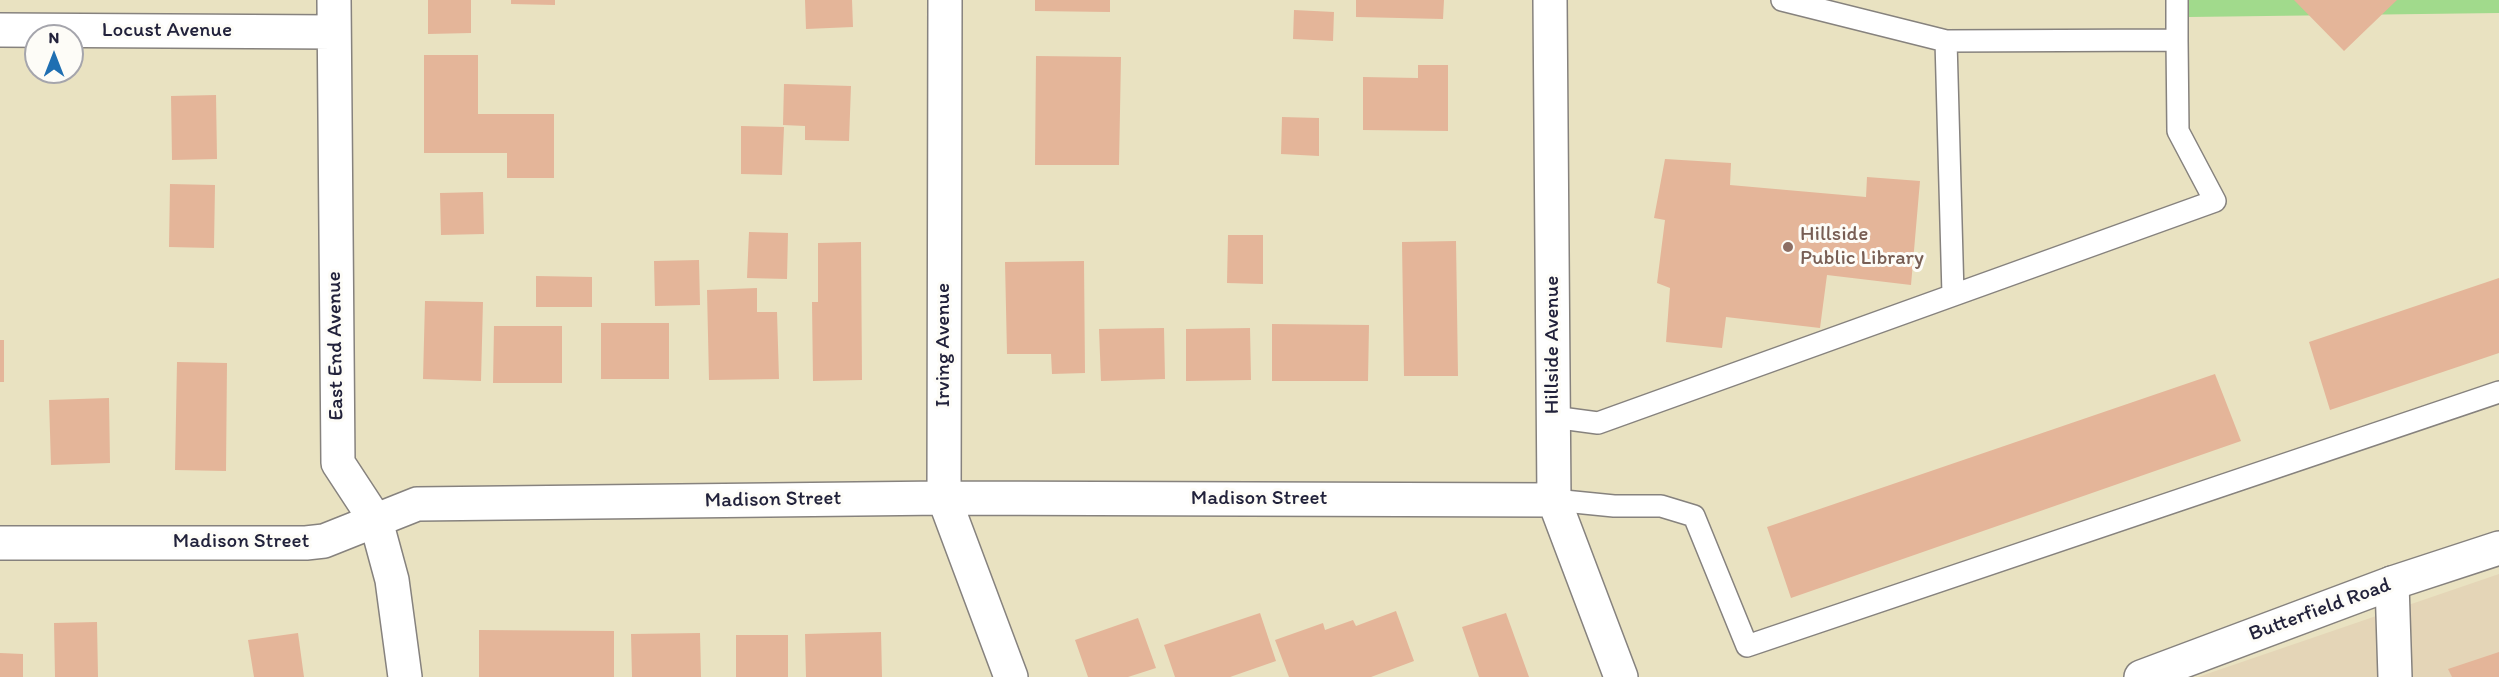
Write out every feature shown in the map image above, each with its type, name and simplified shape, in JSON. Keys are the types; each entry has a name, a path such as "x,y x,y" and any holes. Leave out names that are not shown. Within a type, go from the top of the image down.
{"street":[{"name":"East End Avenue","path":"334,0 338,463 376,521 392,580 405,677"},
{"name":"Irving Avenue","path":"945,0 944,498 1011,677"},
{"name":"Hillside Avenue","path":"1550,0 1554,500 1621,677"},
{"name":"Locust Avenue","path":"0,30 333,32"},
{"name":"Madison Street","path":"0,543 306,543 324,541 417,504 944,498 1554,500"},
{"name":"Butterfield Road","path":"2141,677 2392,583 2499,548"},
{"path":"2392,583 2395,677"}],"lane":[{"path":"1782,0 1946,41 2177,40"},
{"path":"1553,417 1598,423 2215,201 2178,131 2177,0"},
{"path":"1946,41 1953,295"},
{"path":"1554,500 1614,506 1661,506 1694,516 1747,646 2499,392"}],"shaded area":[{"path":"2499,574 2499,677 2198,677"}],"green space":[{"path":"2189,0 2499,0 2499,13 2189,17"}],"building":[{"path":"428,0 471,0 471,33 428,34"},
{"path":"511,0 555,0 555,5 511,4"},
{"path":"805,0 852,0 853,27 806,29"},
{"path":"1035,0 1110,0 1110,12 1035,11"},
{"path":"1356,0 1444,0 1443,19 1356,17"},
{"path":"2294,0 2397,0 2344,51"},
{"path":"1294,10 1334,12 1333,41 1293,39"},
{"path":"424,55 478,55 478,114 554,114 554,178 507,178 507,153 424,153"},
{"path":"1036,56 1121,57 1119,165 1035,165"},
{"path":"1418,65 1448,65 1448,131 1363,130 1363,77 1418,78"},
{"path":"784,84 851,86 849,141 805,140 805,126 783,125"},
{"path":"216,95 217,159 172,160 171,96"},
{"path":"1282,117 1319,118 1319,156 1281,154"},
{"path":"741,126 784,127 782,175 741,174"},
{"name":"Hillside Public Library","path":"1665,159 1731,163 1730,185 1866,197 1867,177 1920,181 1911,285 1827,275 1820,328 1726,317 1722,348 1666,342 1670,288 1657,283 1665,220 1654,218"},
{"path":"170,184 215,185 214,248 169,247"},
{"path":"483,192 484,234 441,235 440,193"},
{"path":"749,232 788,233 787,279 747,278"},
{"path":"1228,235 1263,235 1263,284 1227,283"},
{"path":"1456,241 1458,376 1404,376 1402,242"},
{"path":"861,242 862,380 813,381 812,302 818,302 818,243"},
{"path":"699,260 700,305 655,306 654,261"},
{"path":"1084,261 1085,373 1052,374 1051,354 1007,354 1005,262"},
{"path":"536,276 592,277 592,307 536,307"},
{"path":"2499,278 2499,353 2330,410 2309,342"},
{"path":"757,288 757,312 777,312 779,379 709,380 707,290"},
{"path":"425,301 483,302 481,381 423,379"},
{"path":"601,323 669,323 669,379 601,379"},
{"path":"1272,324 1369,325 1368,381 1272,381"},
{"path":"494,326 562,326 562,383 493,383"},
{"path":"1164,328 1165,379 1101,381 1099,329"},
{"path":"1250,328 1251,380 1186,381 1186,329"},
{"path":"0,340 4,340 4,382 0,382"},
{"path":"177,362 227,363 226,471 175,470"},
{"path":"2215,374 2241,441 1791,598 1767,527"},
{"path":"109,398 110,463 51,465 49,400"},
{"path":"1396,611 1414,661 1371,677 1289,677 1275,640 1323,623 1325,630 1353,620 1356,626"},
{"path":"1260,613 1276,661 1230,677 1175,677 1164,645"},
{"path":"1506,613 1529,677 1479,677 1462,627"},
{"path":"1138,618 1156,668 1128,677 1088,677 1075,640"},
{"path":"97,622 98,677 55,677 54,623"},
{"path":"479,630 614,631 614,677 479,677"},
{"path":"881,632 882,677 806,677 805,634"},
{"path":"298,633 304,677 254,677 248,640"},
{"path":"700,633 701,677 632,677 631,634"},
{"path":"736,635 788,635 788,677 736,677"},
{"path":"2499,652 2499,677 2452,677 2448,669"},
{"path":"0,653 23,654 23,677 0,677"}],"place":[{"name":"Hillside Public Library","path":"1788,247"}]}
